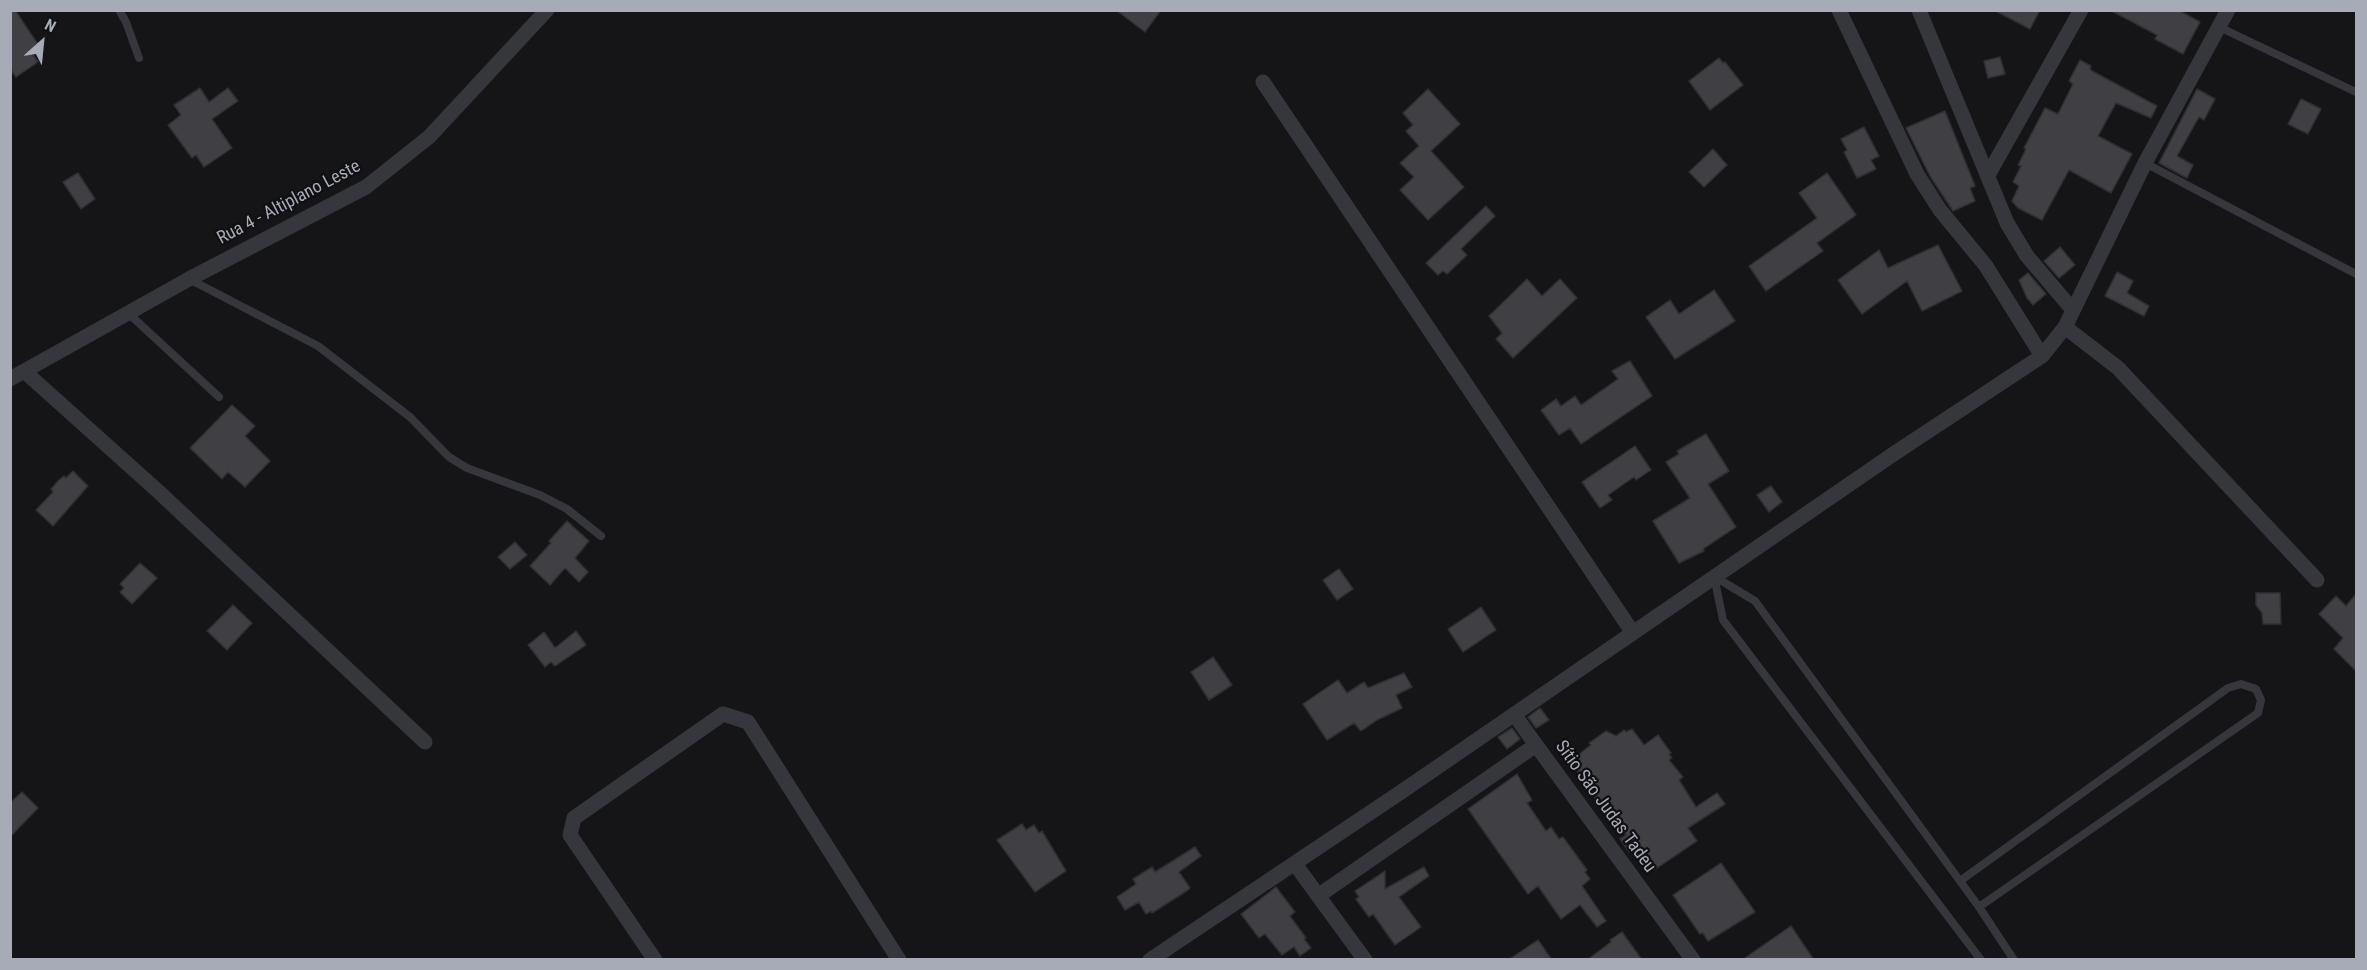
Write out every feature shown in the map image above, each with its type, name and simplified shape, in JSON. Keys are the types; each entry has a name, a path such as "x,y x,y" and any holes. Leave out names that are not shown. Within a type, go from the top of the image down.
{"street":[{"name":"Rua 4 - Altiplano Leste","path":"17,375 189,279 366,187 429,137 548,10"},
{"path":"1839,10 1917,174 1940,210 1986,266 2042,356"},
{"path":"1919,10 2007,223 2016,240 2073,309"},
{"path":"1988,175 2081,10"},
{"path":"1150,960 2042,356 2065,327 2145,163 2228,10"},
{"path":"1263,82 1633,633"},
{"path":"2065,327 2118,368 2317,580"},
{"path":"17,375 160,493 425,742"},
{"path":"655,960 570,835 574,818 723,714 748,722 899,960"},
{"path":"1514,714 1536,745"},
{"name":"Sítio São Judas Tadeu","path":"1318,896 1536,745 1693,960"},
{"path":"1294,864 1365,960"}],"lane":[{"path":"118,10 126,22 139,58"},
{"path":"2219,27 2356,92"},
{"path":"2145,163 2356,274"},
{"path":"189,279 318,346 410,417 449,457 466,468 540,495 567,508 601,536"},
{"path":"128,313 219,397"},
{"path":"1714,576 1755,601 1979,907 2014,960"},
{"path":"1714,576 1723,620 1982,960"},
{"path":"1960,881 2228,688 2241,684 2256,689 2261,700 2258,713 1979,907"}],"building":[{"path":"10,10 15,10 39,46 31,52 38,62 16,77 10,69"},
{"path":"1116,10 1161,10 1145,32"},
{"path":"1994,10 2040,10 2030,29"},
{"path":"2110,10 2178,10 2200,22 2183,54 2155,39 2157,35"},
{"path":"2000,57 2005,74 1988,78 1984,61"},
{"path":"1719,58 1723,63 1725,62 1743,85 1710,110 1689,81"},
{"path":"2080,60 2091,66 2092,71 2157,106 2151,118 2116,103 2098,136 2132,154 2111,193 2069,170 2042,220 2018,208 2012,201 2019,186 2013,182 2021,166 2018,165 2026,149 2024,148 2045,108 2058,114 2073,84 2069,81"},
{"path":"200,88 209,102 228,88 238,101 212,119 232,148 204,167 196,155 192,158 168,125 181,115 174,105"},
{"path":"1428,89 1460,124 1431,151 1464,187 1428,220 1400,190 1414,177 1400,163 1419,146 1406,131 1413,125 1403,113"},
{"path":"2197,89 2215,99 2204,120 2199,117 2177,156 2193,165 2187,178 2159,163"},
{"path":"2301,99 2321,109 2308,134 2288,124"},
{"path":"1945,111 1975,186 1970,188 1975,201 1953,211 1930,176 1906,128"},
{"path":"1864,127 1879,156 1871,160 1876,169 1857,178 1844,152 1847,150 1841,139"},
{"path":"1713,149 1727,165 1704,187 1689,172"},
{"path":"78,173 95,199 81,209 63,182"},
{"path":"1827,173 1856,215 1817,243 1823,251 1766,291 1749,266 1817,218 1799,193"},
{"path":"1486,206 1495,216 1461,249 1467,255 1447,274 1443,271 1438,275 1426,263"},
{"path":"1938,245 1962,291 1922,311 1907,281 1862,314 1838,280 1879,250 1888,268"},
{"path":"2060,247 2075,265 2059,278 2044,261"},
{"path":"2117,272 2133,281 2127,293 2149,306 2144,316 2105,296"},
{"path":"2028,273 2046,294 2033,305 2027,298 2019,280"},
{"path":"1527,279 1542,296 1560,279 1577,298 1513,358 1496,339 1502,333 1489,316"},
{"path":"1714,290 1735,321 1675,359 1646,317 1670,300 1679,314"},
{"path":"1630,361 1652,396 1581,444 1570,428 1559,435 1541,410 1556,399 1561,406 1575,396 1581,405 1618,379 1612,371"},
{"path":"232,405 255,426 245,436 270,461 245,487 228,472 222,479 190,448"},
{"path":"1706,434 1729,471 1708,484 1736,527 1703,549 1704,551 1679,563 1653,521 1690,498 1666,462 1679,454 1677,451"},
{"path":"1635,446 1651,470 1636,480 1634,477 1608,495 1612,500 1600,508 1582,482"},
{"path":"73,471 88,486 53,526 36,510 53,492 51,489 59,480 64,476 66,478"},
{"path":"1771,486 1782,502 1769,512 1757,495"},
{"path":"567,521 589,541 575,558 588,572 579,582 565,568 550,585 530,566"},
{"path":"515,542 527,555 510,569 498,557"},
{"path":"140,563 157,578 132,604 120,592 124,588 120,584"},
{"path":"1339,569 1353,589 1337,600 1323,580"},
{"path":"2256,593 2280,593 2281,624 2263,624 2262,613 2256,605"},
{"path":"2356,594 2356,671 2334,649 2343,638 2319,614 2336,596 2346,606"},
{"path":"233,605 252,623 227,650 207,631"},
{"path":"1481,607 1496,630 1463,652 1448,629"},
{"path":"576,631 586,645 555,666 551,662 545,667 528,645 544,632 555,648"},
{"path":"1213,657 1232,685 1209,700 1191,672"},
{"path":"1404,673 1412,687 1396,695 1402,708 1361,731 1354,723 1327,740 1303,704 1338,680 1347,693 1364,682 1368,688"},
{"path":"1540,708 1549,720 1536,728 1528,717"},
{"path":"1512,728 1520,739 1507,749 1498,737"},
{"path":"1632,729 1644,745 1658,735 1671,753 1669,754 1672,758 1669,760 1683,777 1679,780 1696,807 1717,793 1725,804 1688,828 1697,841 1654,870 1646,858 1643,861 1635,848 1629,852 1620,839 1626,835 1601,802 1599,803 1572,764 1580,758 1578,755 1591,745 1589,743 1606,731 1616,736 1624,730 1626,732"},
{"path":"1517,774 1532,800 1527,803 1546,831 1551,827 1559,839 1563,837 1587,870 1585,872 1590,879 1582,886 1606,921 1597,927 1580,905 1561,919 1538,886 1528,894 1468,809"},
{"path":"22,792 38,808 10,837 10,803"},
{"path":"1022,824 1026,830 1034,825 1039,833 1042,831 1066,871 1035,892 997,840"},
{"path":"1195,847 1201,856 1179,872 1190,888 1188,890 1152,913 1151,911 1146,914 1139,902 1125,910 1117,897 1136,884 1133,879 1152,867 1155,872"},
{"path":"1721,863 1755,912 1708,941 1703,933 1700,934 1673,895"},
{"path":"1424,867 1429,876 1399,897 1421,927 1395,945 1373,914 1369,917 1356,899 1359,897 1355,891 1385,871 1385,889"},
{"path":"1276,887 1295,912 1290,916 1311,948 1300,956 1294,947 1282,955 1265,934 1259,938 1241,914"},
{"path":"1791,926 1814,960 1742,960"},
{"path":"1622,932 1642,960 1587,960 1611,942 1610,940"},
{"path":"1538,940 1552,960 1508,960"}]}
